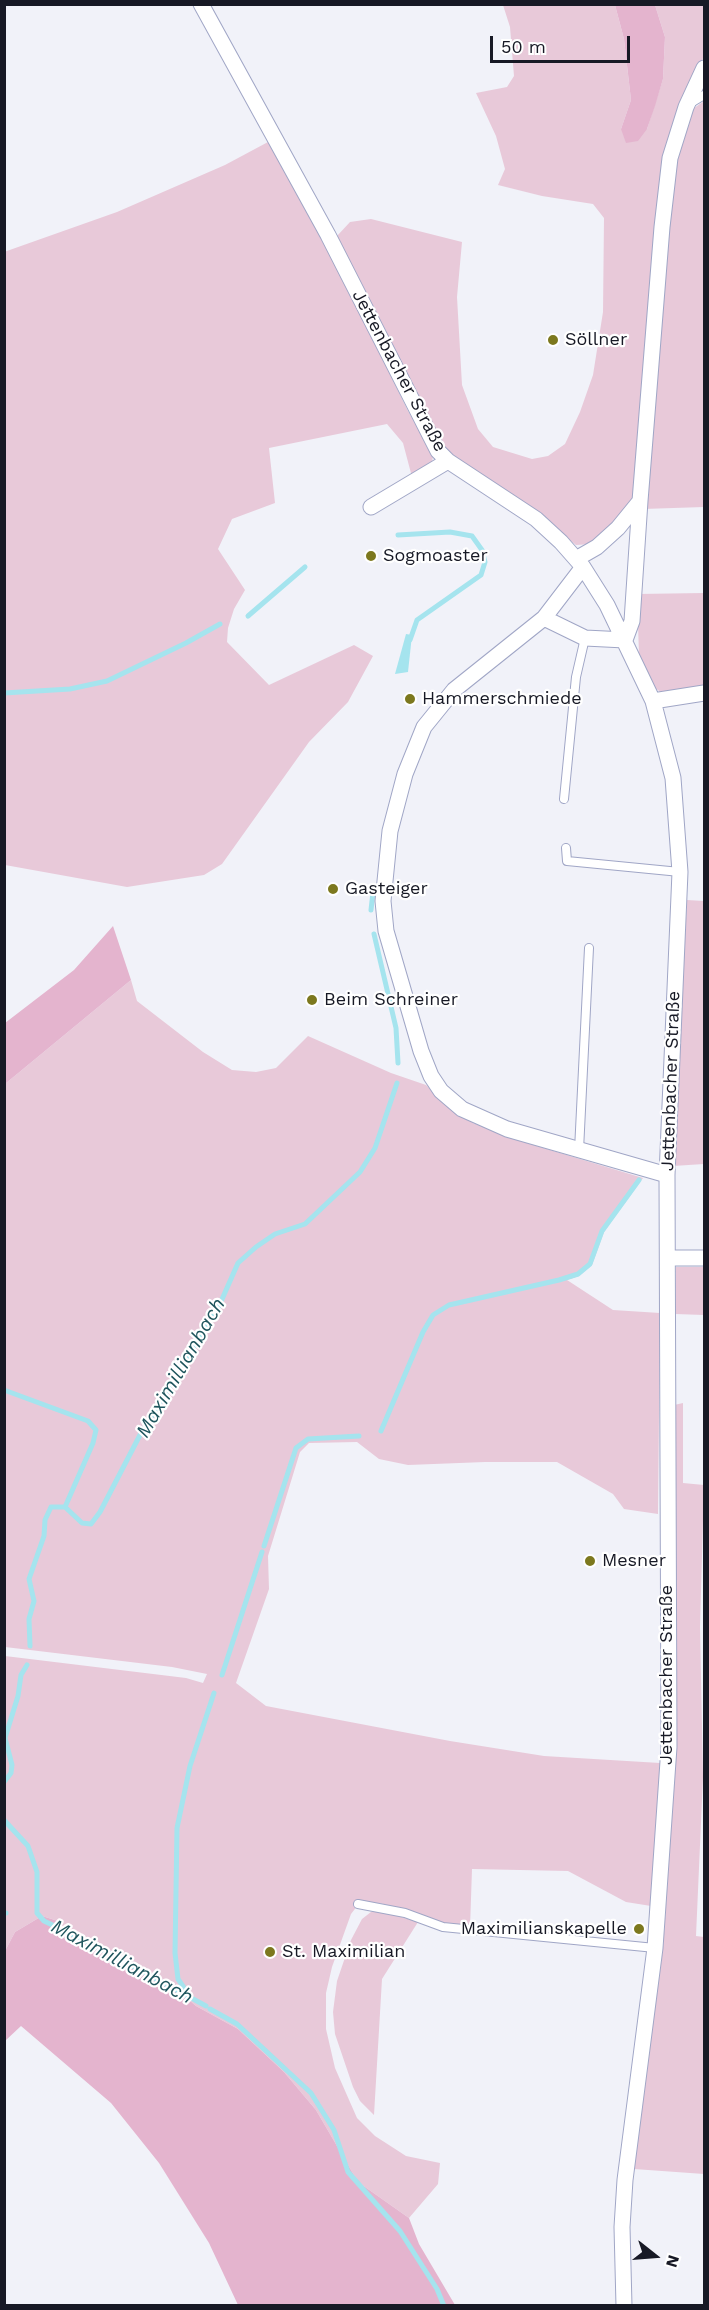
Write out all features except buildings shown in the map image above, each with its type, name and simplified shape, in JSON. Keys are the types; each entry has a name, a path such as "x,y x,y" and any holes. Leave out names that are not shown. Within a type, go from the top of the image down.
{"street":[{"name":"Jettenbacher Straße","path":"201,4 328,235 438,451 448,462 536,519 580,563 625,640 653,701 673,778 680,872 667,1175 666,1489 669,1747 655,1948 625,2180 622,2227 624,2306"},
{"path":"544,618 585,638 625,640 632,621 666,187 675,138 686,107 705,68"},
{"path":"371,507 448,462"},
{"path":"640,501 618,528 580,563 544,618 454,690 424,727 405,774 390,831 383,901 386,932 421,1051 431,1076 441,1091 462,1108 486,1121 579,1151 667,1175"},
{"path":"653,701 705,693"},
{"path":"668,1258 705,1258"}],"lane":[{"path":"686,107 705,95"},
{"path":"564,799 576,677 585,638"},
{"path":"566,848 567,861 680,872"},
{"path":"579,1151 589,948"},
{"path":"358,1904 405,1914 443,1928 655,1948"}],"shaded area":[{"path":"503,5 615,5 624,39 631,100 621,129 647,129 663,79 665,37 655,5 704,5 704,56 677,115 636,499 592,544 576,545 529,506 448,452 441,444 337,236 350,222 371,219 462,242 457,297 462,385 478,429 493,447 532,459 548,456 565,444 580,412 593,375 603,312 604,218 593,204 542,196 498,185 505,169 496,136 476,93 507,87 514,76 510,27"},
{"path":"615,5 655,5 665,37 663,79 647,129 638,141 626,143 621,129 631,100 624,39"},
{"path":"704,101 704,507 643,509 676,156 690,111"},
{"path":"268,142 337,267 408,411 433,455 432,464 412,477 403,443 387,424 269,448 275,503 232,519 218,549 245,590 234,609 228,628 227,642 269,685 354,645 373,656 348,702 309,742 222,864 204,875 127,887 5,865 4,252 117,212 225,165"},
{"path":"704,593 704,688 662,693 655,688 639,655 637,594"},
{"path":"687,900 704,901 704,1164 673,1166"},
{"path":"113,926 131,980 5,1084 5,1023 74,970"},
{"path":"131,980 137,1001 203,1052 232,1070 256,1072 276,1068 308,1036 391,1073 426,1085 454,1111 473,1123 527,1143 643,1178 604,1232 592,1265 579,1276 567,1280 613,1310 660,1313 658,1514 624,1509 613,1494 557,1462 408,1465 379,1459 357,1442 309,1443 300,1452 268,1556 269,1589 236,1683 266,1706 450,1741 544,1756 660,1763 651,1906 626,1902 568,1871 472,1869 470,1928 420,1917 384,1904 361,1901 351,1914 332,1967 326,1993 326,2029 335,2068 357,2118 375,2136 406,2156 440,2163 438,2184 409,2218 358,2182 316,2110 284,2072 238,2029 196,2006 174,1987 58,1921 42,1916 15,1932 5,1951 5,1656 186,1678 203,1683 207,1674 172,1667 5,1647 5,1084"},
{"path":"676,1267 704,1267 704,1315 675,1314"},
{"path":"683,1403 683,1483 704,1485 700,1627 703,1777 696,1936 704,1937 704,2174 634,2169 663,1948 670,1846 675,1727 674,1405"},
{"path":"381,1911 418,1922 382,1979 374,2115 360,2101 353,2087 335,2034 333,2012 337,1981 351,1940 362,1919 371,1912"},
{"path":"42,1916 58,1921 151,1972 174,1987 196,2006 238,2029 284,2072 316,2110 358,2182 409,2218 419,2244 455,2305 238,2305 209,2243 159,2163 111,2103 21,2026 5,2041 5,1951 15,1932"}],"water":[{"path":"406,634 412,635 408,672 395,674"}],"waterway":[{"path":"398,535 450,532 472,536 482,550 485,562 481,575 417,620 410,640"},
{"path":"248,616 305,567"},
{"path":"4,693 70,689 107,681 220,624"},
{"path":"371,910 373,892"},
{"path":"374,934 396,1028 398,1063"},
{"name":"Maximillianbach","path":"30,1646 29,1619 34,1601 29,1579 44,1536 45,1520 51,1507 65,1507 82,1523 91,1524 100,1512 140,1435 219,1306 238,1263 275,1234 305,1224 360,1172 375,1148 397,1083"},
{"path":"381,1431 423,1332 433,1315 449,1305 578,1274 590,1264 602,1231 639,1180"},
{"path":"4,1390 88,1421 96,1430 93,1443 65,1507"},
{"path":"264,1546 296,1448 308,1439 359,1436"},
{"path":"222,1675 262,1552"},
{"name":"Maximillianbach","path":"4,1782 11,1773 12,1765 5,1738 18,1696 21,1675 27,1665"},
{"path":"191,1998 178,1979 175,1953 177,1828 190,1766 214,1693"},
{"name":"Maximillianbach","path":"4,1820 28,1846 37,1872 37,1913 44,1921 90,1943 206,2006"},
{"name":"Maximillianbach","path":"210,2009 237,2024 311,2093 334,2130 348,2172 400,2231 437,2289 444,2306"}],"place":[{"name":"Söllner","path":"553,340"},
{"name":"Sogmoaster","path":"371,556"},
{"name":"Hammerschmiede","path":"410,699"},
{"name":"Gasteiger","path":"333,889"},
{"name":"Beim Schreiner","path":"312,1000"},
{"name":"Mesner","path":"590,1561"},
{"name":"Maximilianskapelle","path":"639,1929"},
{"name":"St. Maximilian","path":"270,1952"}]}
